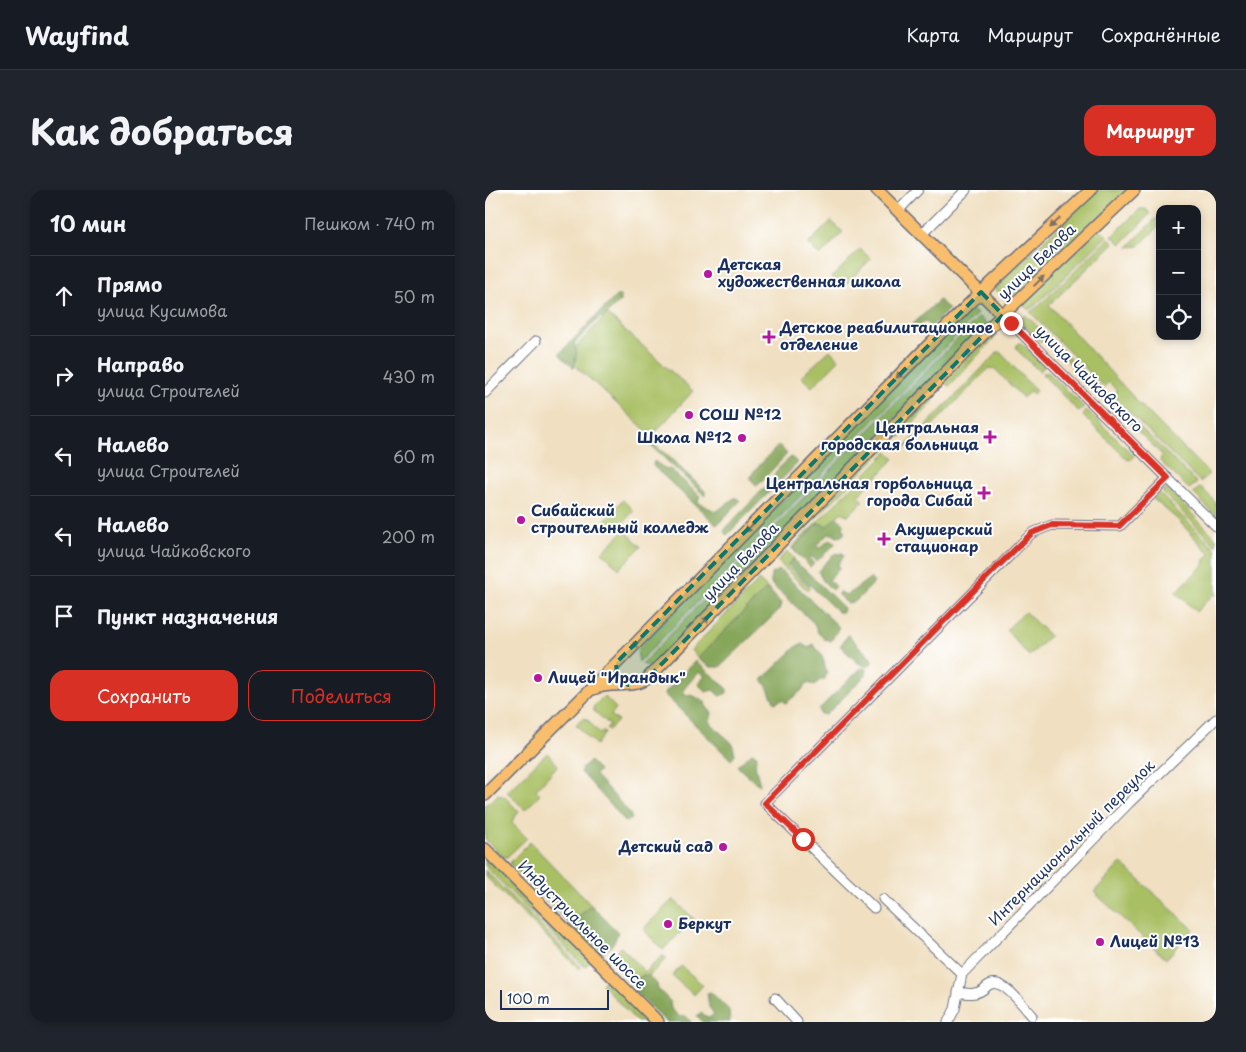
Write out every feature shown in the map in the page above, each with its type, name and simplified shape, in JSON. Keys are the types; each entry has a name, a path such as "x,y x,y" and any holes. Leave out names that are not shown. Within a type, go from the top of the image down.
{"main road":[{"name":"улица Чайковского","path":"877,190 1003,315"},
{"name":"улица Белова","path":"485,795 981,292 1091,190"},
{"name":"улица Белова","path":"589,691 597,687 614,684 635,684 648,678 1003,315 1135,190"},
{"path":"616,663 617,676"},
{"path":"603,677 617,676 628,685"},
{"name":"Индустриальное шоссе","path":"485,849 658,1022"}],"street":[{"path":"898,211 918,190"},
{"path":"922,234 966,190"},
{"name":"улица Чайковского","path":"1003,315 1216,526"},
{"path":"485,393 536,341"},
{"path":"874,908 765,803 1032,533 1052,525 1119,526 1168,478"},
{"name":"Интернациональный переулок","path":"962,974 1129,803 1216,719"},
{"path":"883,899 962,974 955,1009 947,1022"},
{"path":"958,992 977,993 989,984 997,983 1013,995 1033,1016"},
{"path":"775,998 797,1022"}],"highlighted area":[{"path":"981,292 1003,315 668,659 648,678 628,685 617,676 616,663"}],"green space":[{"path":"1097,190 1129,190 1009,303 994,288"},
{"path":"1140,209 1146,209 1150,214 1121,244 1112,236"},
{"path":"1156,218 1156,229 1139,246 1128,247"},
{"path":"831,221 843,232 820,256 808,244"},
{"path":"1097,230 1101,230 1107,236 1036,305 1028,310 1021,303"},
{"path":"1109,238 1114,243 1049,305 1136,400 1209,474 1200,482 1113,396 1117,391 1109,382 1104,387 1030,312 1039,306"},
{"path":"860,249 871,259 842,288 832,277"},
{"path":"616,296 620,296 621,300 603,318 600,317 574,344 577,352 574,368 559,354"},
{"path":"939,300 949,309 931,327 925,321 917,329 912,325"},
{"path":"970,308 977,314 639,662 637,650"},
{"path":"607,314 693,391 652,436 566,357"},
{"path":"1026,315 1197,483 1189,489 1160,461 1162,455 1047,341 1040,341 1018,320"},
{"path":"979,317 987,325 652,667 642,664"},
{"path":"994,331 997,335 949,386 944,382"},
{"path":"1019,343 1044,365 1043,368 1039,371 1016,349"},
{"path":"830,350 839,360 812,387 801,377"},
{"path":"999,351 1036,391 1033,394 1030,391 1023,398 995,369 989,368 912,446 906,446"},
{"path":"1043,373 1049,373 1083,406 1083,409 1079,412"},
{"path":"930,397 934,401 900,437 898,431"},
{"path":"1086,411 1134,456 1132,459 1128,460 1083,416"},
{"path":"652,444 665,453 705,491 705,496 651,446"},
{"path":"779,445 787,454 757,486 750,479 754,471"},
{"path":"880,449 885,449 789,545 787,541"},
{"path":"887,452 895,458 858,496 863,501 848,516 842,512 827,526 818,523 791,548"},
{"path":"791,457 798,463 727,535 723,531 772,480 776,471"},
{"path":"654,461 664,468 670,469 700,496 698,502 716,512 734,498 740,501 717,525 653,466"},
{"path":"1201,487 1216,503 1216,516 1193,493"},
{"path":"1167,489 1216,538 1216,546 1161,491"},
{"path":"1159,493 1216,550 1216,596 1214,594 1196,612 1176,592 1205,563 1204,561 1210,554 1176,518 1153,499"},
{"path":"623,500 634,511 615,531 604,521"},
{"path":"836,517 844,523 843,529 845,533 837,537 833,534 828,534 816,546 820,548 829,540 834,541 835,544 817,561 811,556 809,558 814,564 810,567 793,548 819,523 827,526"},
{"path":"625,530 641,547 619,569 602,552"},
{"path":"787,552 794,558 787,565 810,587 807,590 777,561"},
{"path":"843,553 844,556 838,564 840,568 829,580 836,586 832,590 823,581 818,571 834,554"},
{"path":"794,559 799,567 802,567 844,608 843,612 838,612 788,564"},
{"path":"780,570 839,627 831,641 824,639 818,633 814,623 771,584 771,574"},
{"path":"870,578 874,583 856,601 848,604 838,595 840,592 847,595"},
{"path":"759,580 767,588 698,658 691,650"},
{"path":"767,588 781,603 779,610 720,667 710,667 698,658"},
{"path":"1025,612 1050,636 1029,656 1006,630"},
{"path":"848,635 871,658 872,663 868,667 858,663 840,646"},
{"path":"803,644 808,648 813,644 821,655 827,672 824,680 820,680 815,685 807,683 801,691 786,703 782,700 775,703 762,680 798,645"},
{"path":"695,661 727,688 727,693 720,696 713,690 706,692 698,684 705,676 698,672 684,689 683,694 694,696 705,702 712,713 710,723 732,743 735,754 731,760 664,694"},
{"path":"864,668 867,670 866,675 826,715 820,714 819,709 860,669"},
{"path":"604,696 616,708 611,715 618,721 609,730 606,728 610,725 594,711 593,707"},
{"path":"582,718 587,719 600,734 604,731 605,733 596,745 576,725"},
{"path":"547,753 558,765 536,790 540,795 525,810 507,792"},
{"path":"752,753 757,755 756,766 760,785 737,766"},
{"path":"590,761 599,770 595,775 629,812 632,819 626,822 581,772 582,768"},
{"path":"498,794 505,797 519,812 512,823 527,838 507,857 502,857 485,839 485,805"},
{"path":"530,842 591,905 570,925 510,864"},
{"path":"485,855 591,961 585,967 485,866"},
{"path":"1121,863 1193,929 1166,959 1094,892"},
{"path":"485,870 581,967 579,969 485,876"},
{"name":"Беркут","path":"673,899 694,919 663,950 643,929"},
{"path":"591,905 618,932 611,946 599,954 570,925"},
{"path":"621,947 645,972 662,956 667,958 649,976 643,975 634,981 611,957"},
{"path":"681,966 703,985 694,995 672,976"},
{"path":"643,975 649,976 657,984 658,989 670,1001 671,1009 680,1017 686,1016 691,1022 666,1022 634,991 636,981"},
{"path":"608,977 652,1022 637,1022 602,984"},
{"path":"711,992 729,1010 730,1022 703,1022 697,1016 701,1013 709,1018 714,1014 709,1007 707,993"}],"place":[{"name":"Детская художественная школа","path":"708,274"},
{"name":"Детское реабилитационное отделение","path":"769,337"},
{"name":"СОШ №12","path":"689,415"},
{"name":"Центральная городская больница","path":"990,437"},
{"name":"Школа №12","path":"742,438"},
{"name":"Центральная горбольница города Сибай","path":"984,493"},
{"name":"Сибайский строительный колледж","path":"521,520"},
{"name":"Акушерский стационар","path":"884,539"},
{"name":"Лицей \"Ирандык\"","path":"538,678"},
{"name":"Детский сад","path":"723,847"},
{"name":"Беркут","path":"668,924"},
{"name":"Лицей №13","path":"1100,942"}],"route":[{"path":"803,839 765,803 997,567 1032,533 1052,525 1105,524 1119,526 1168,478 1011,323"}]}
